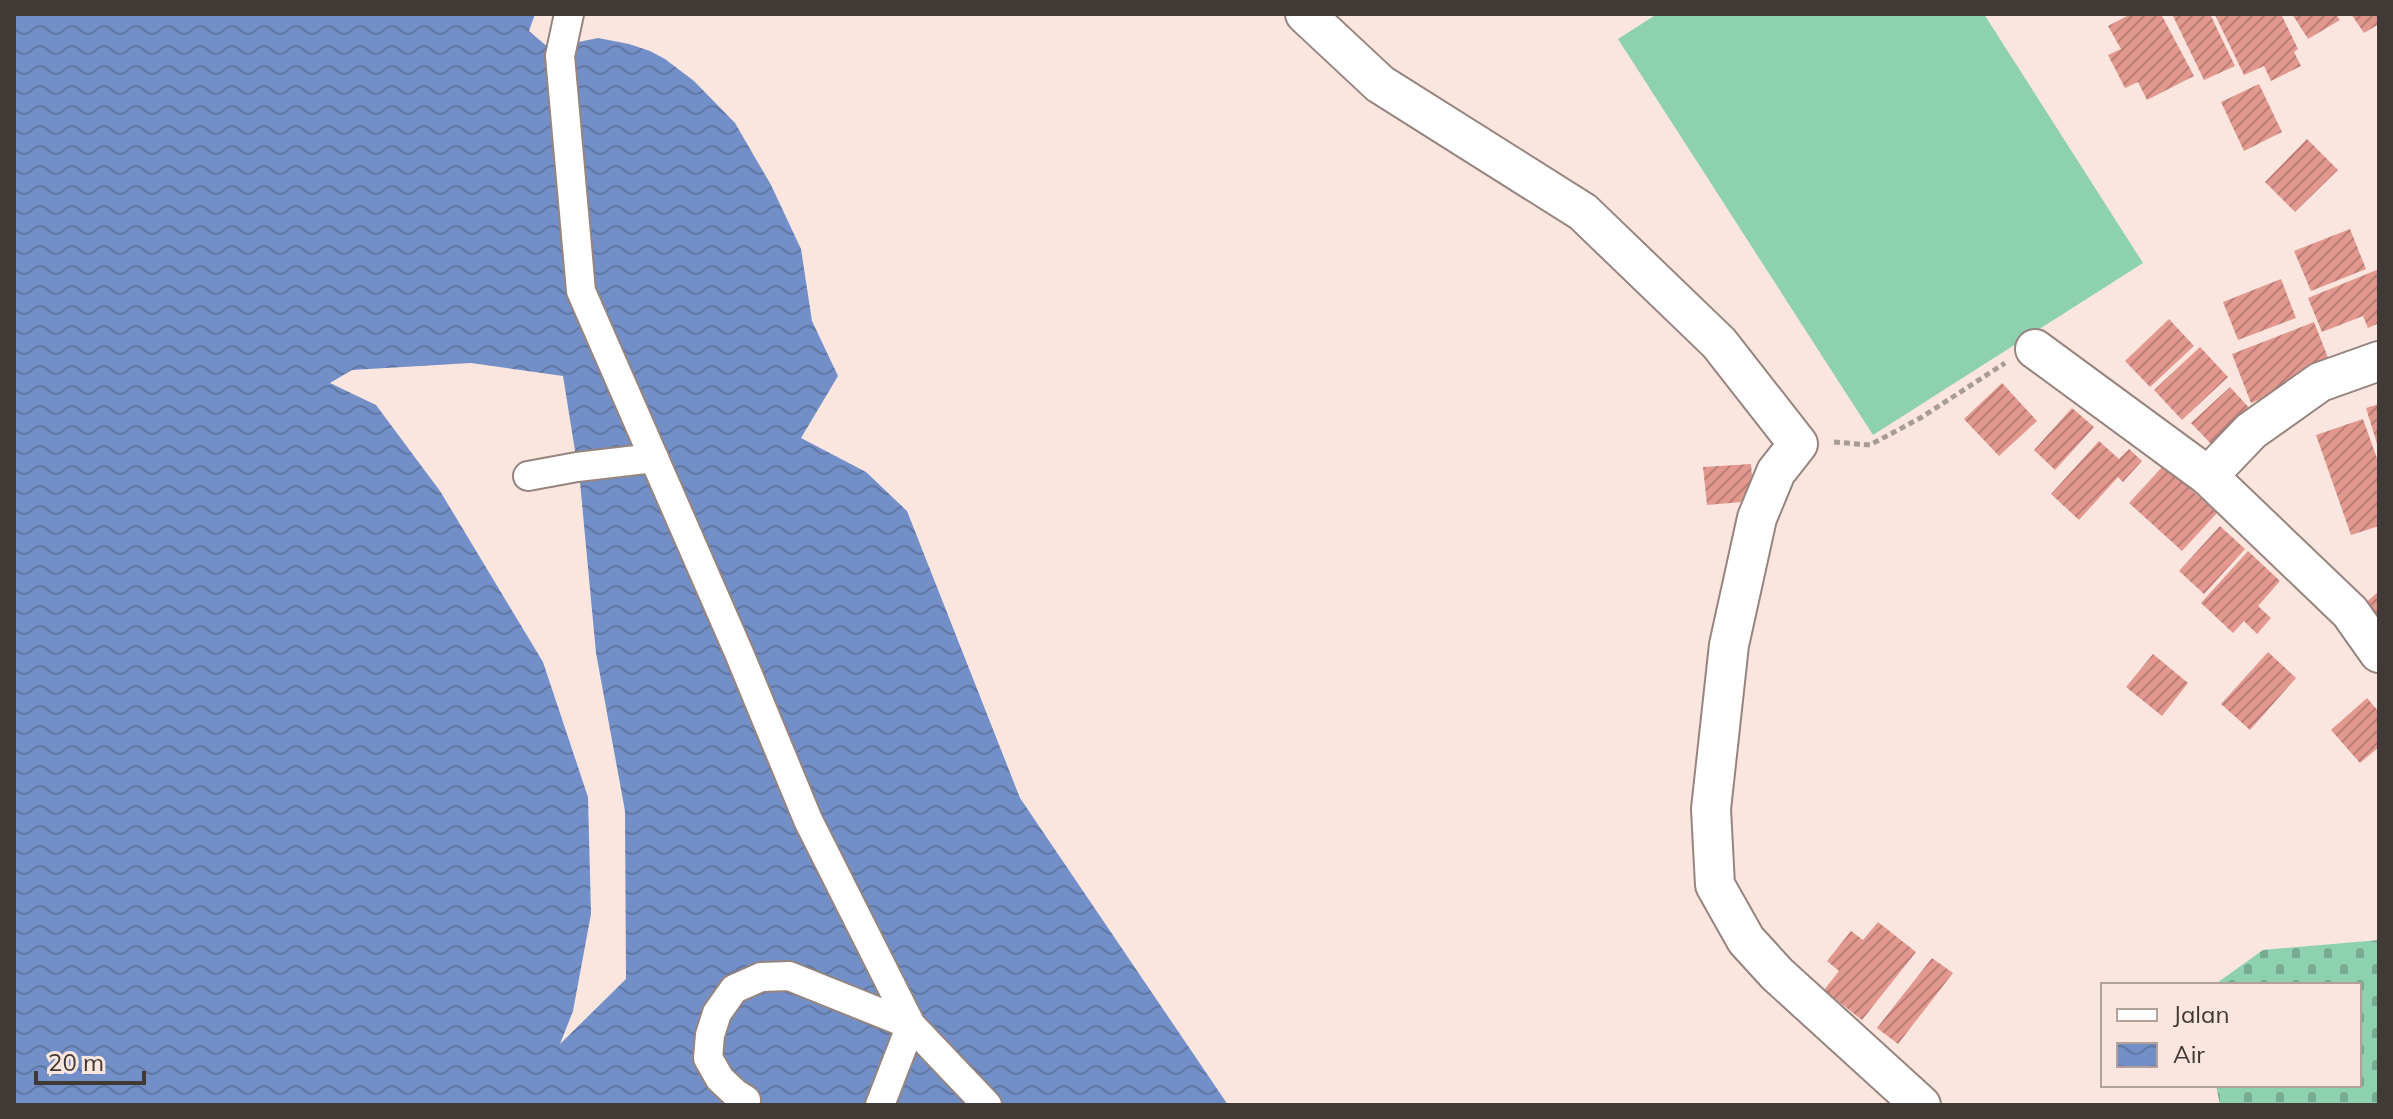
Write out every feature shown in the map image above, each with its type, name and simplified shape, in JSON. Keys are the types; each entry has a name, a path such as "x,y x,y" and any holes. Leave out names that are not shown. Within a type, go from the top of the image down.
{"street":[{"path":"569,14 560,56 581,291 739,653 808,820 911,1025 987,1105"},
{"path":"1305,14 1380,84 1583,212 1719,343 1798,444 1776,472 1757,518 1729,645 1711,809 1715,885 1746,940 1777,974 1921,1105"},
{"path":"2035,349 2208,476 2350,612 2379,653"},
{"path":"2208,476 2251,431 2320,382 2379,361"},
{"path":"528,476 654,458"},
{"path":"745,1105 746,1100 720,1079 708,1058 710,1035 717,1013 734,989 761,977 789,976 911,1025"},
{"path":"880,1105 911,1025"}],"path":[{"path":"1798,444 1842,442 1870,445 1922,417 1996,368 2035,349"}],"green space":[{"path":"1657,14 1984,14 2143,263 1873,435 1618,39"},
{"path":"2379,940 2379,1105 2220,1105 2216,1087 2361,1087 2361,983 2217,983 2263,950"}],"water":[{"path":"14,14 535,14 529,31 549,48 598,38 629,44 665,59 694,81 735,123 771,185 801,249 812,321 838,376 801,438 866,472 907,511 1020,798 1228,1105 14,1105","holes":["471,363 563,376 580,482 596,653 625,811 626,979 560,1044 573,1011 591,914 588,797 543,662 440,491 376,405 330,383 352,370"]}],"building":[{"path":"2131,14 2161,14 2194,76 2147,100 2138,82 2125,88 2108,55 2121,49 2108,26"},
{"path":"2172,14 2210,14 2235,66 2204,80"},
{"path":"2281,14 2298,49 2294,52 2301,66 2271,81 2264,66 2244,75 2215,15"},
{"path":"2292,14 2336,14 2340,20 2308,39"},
{"path":"2351,14 2379,14 2379,24 2364,33"},
{"path":"2259,84 2282,132 2244,151 2221,102"},
{"path":"2307,139 2338,170 2295,212 2265,182"},
{"path":"2350,229 2366,269 2311,291 2294,251"},
{"path":"2379,269 2379,323 2368,328 2363,316 2322,332 2308,298"},
{"path":"2281,279 2296,318 2238,340 2223,302"},
{"path":"2169,319 2194,346 2150,387 2125,361"},
{"path":"2314,322 2333,370 2251,403 2232,354"},
{"path":"2200,347 2228,377 2182,420 2154,390"},
{"path":"2002,383 2037,421 1999,456 1964,419"},
{"path":"2230,387 2254,413 2216,449 2191,423"},
{"path":"2379,404 2379,447 2378,447 2366,408"},
{"path":"2072,408 2094,427 2055,470 2034,450"},
{"path":"2363,419 2379,464 2379,526 2351,535 2316,435"},
{"path":"2099,441 2119,459 2129,449 2142,461 2123,482 2118,477 2079,520 2051,494"},
{"path":"1751,464 1754,501 1707,505 1703,467"},
{"path":"2164,465 2217,513 2182,551 2129,503"},
{"path":"2220,526 2245,549 2204,594 2179,571"},
{"path":"2248,551 2280,581 2258,606 2271,618 2257,634 2244,621 2233,633 2201,603"},
{"path":"2379,591 2379,642 2353,614"},
{"path":"2268,652 2296,678 2250,730 2221,704"},
{"path":"2153,654 2188,683 2162,716 2126,687"},
{"path":"2367,698 2379,712 2379,747 2360,763 2331,730"},
{"path":"1878,922 1916,952 1862,1020 1824,990 1839,971 1827,961 1851,931 1863,940"},
{"path":"1932,958 1953,973 1898,1044 1877,1028"}]}
